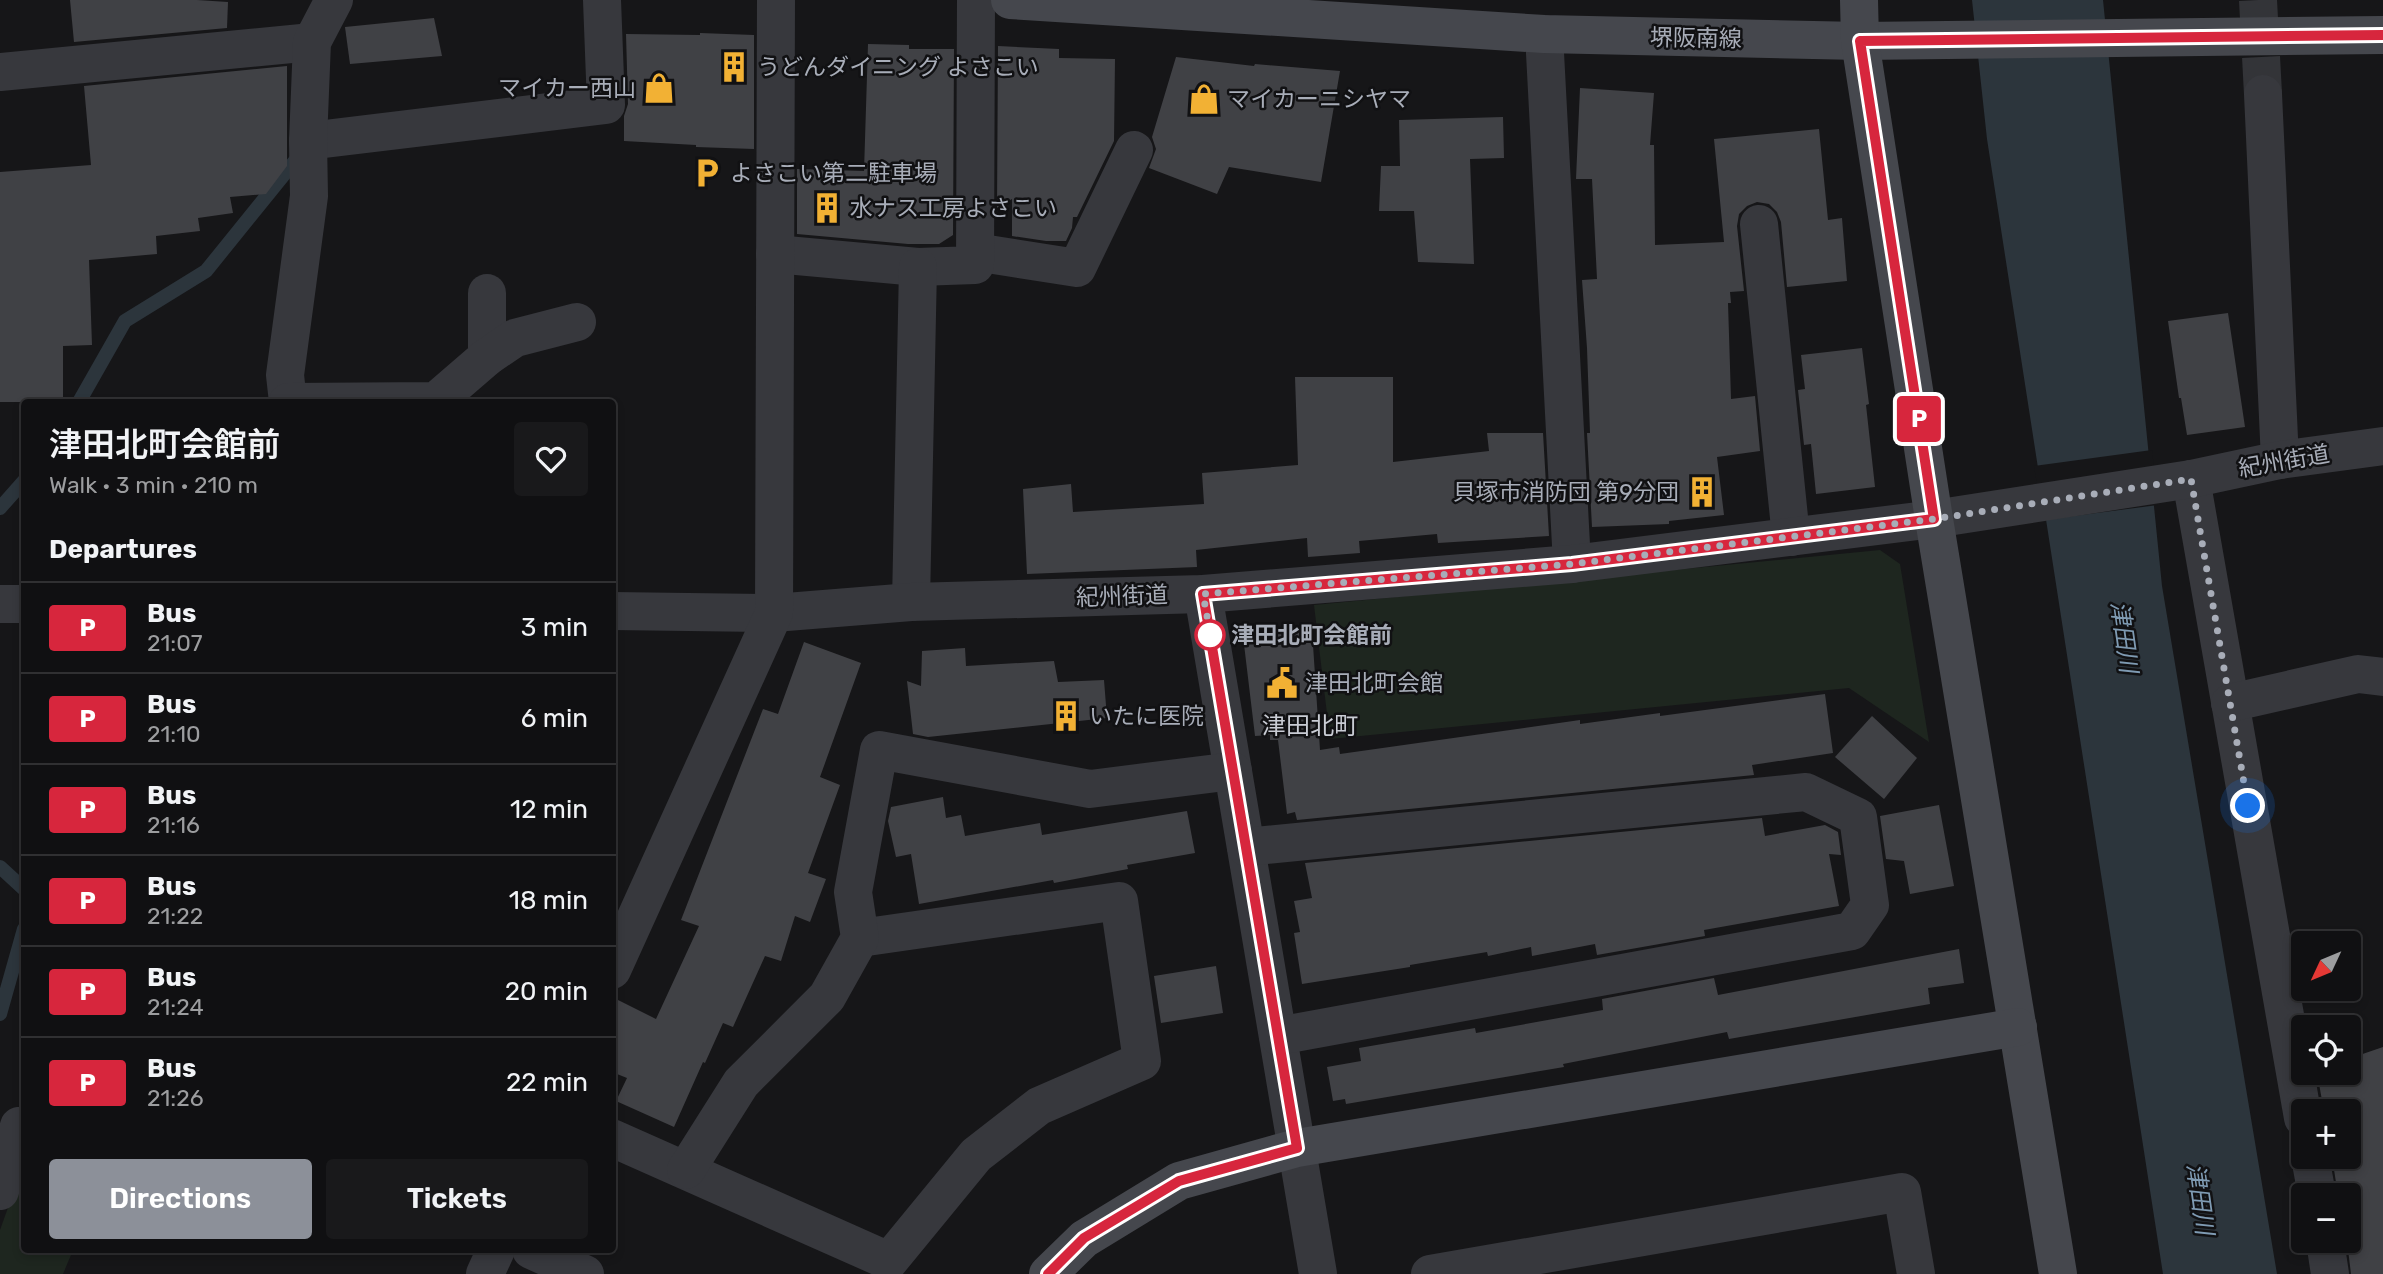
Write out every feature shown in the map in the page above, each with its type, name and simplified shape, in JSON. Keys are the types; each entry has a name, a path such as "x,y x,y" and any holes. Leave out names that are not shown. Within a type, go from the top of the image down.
{"street":[{"path":"288,399 285,375 309,196 312,43 334,0"},
{"path":"308,141 607,105 603,0"},
{"path":"616,961 774,613 776,0"},
{"path":"775,254 918,267 975,265 976,0"},
{"name":"堺阪南線","path":"1010,0 1544,34 1860,41 2383,35"},
{"path":"1859,0 1860,41 1934,519 2058,1274"},
{"path":"1544,34 1572,564"},
{"path":"0,72 312,43"},
{"path":"2263,94 2280,460"},
{"path":"975,252 1077,268 1134,150"},
{"path":"1759,224 1791,537"},
{"path":"911,602 918,267"},
{"path":"487,293 487,357"},
{"path":"438,399 487,357 515,338 577,323"},
{"name":"紀州街道","path":"616,611 774,613 911,602 1203,594 1572,564 1934,519 2188,479 2280,460 2383,446"},
{"path":"2188,479 2300,1099"},
{"path":"1203,594 1318,1274"},
{"path":"0,604 21,604"},
{"path":"2230,703 2358,674 2383,677"},
{"path":"686,1170 741,1083 827,997 860,938 853,892 879,750 1090,789 1233,771"},
{"path":"1246,847 1806,792 1858,817 1870,905 1852,931 1278,1036"},
{"path":"616,1140 888,1261 976,1155 1039,1106 1142,1061 1119,901 860,938"},
{"path":"1048,1274 1084,1238 1179,1181 1297,1148 2018,1027"},
{"path":"0,1191 15,1122"},
{"path":"1430,1274 1902,1192 1916,1274"},
{"path":"485,1274 495,1253"},
{"path":"538,1253 585,1274"},
{"path":"2327,1253 2330,1274"}],"shaded area":[{"path":"1880,550 1900,564 1929,742 1849,688 1330,739 1314,605"},
{"path":"21,1171 21,1253 72,1253 63,1274 0,1274 0,1230"}],"water":[{"name":"津田川","path":"1972,0 2103,0 2162,586 2277,1274 2163,1274 1987,139"}],"pier":[{"path":"2152,450 2158,505 2043,520 2034,466"}],"building":[{"path":"70,0 228,2 227,28 74,42"},
{"path":"434,18 442,56 350,64 345,27"},
{"path":"626,34 754,35 754,149 624,141 624,116 628,104"},
{"path":"868,44 909,45 909,49 954,49 953,235 939,244 908,244 797,234 797,169 864,171"},
{"path":"998,46 1059,49 1059,58 1115,59 1114,141 1077,217 1073,217 1072,228 1066,241 1012,236 1012,199 997,208"},
{"path":"1176,57 1254,66 1340,71 1321,182 1229,167 1217,194 1149,168 1156,149 1152,137"},
{"path":"287,66 287,166 266,194 230,197 233,213 198,218 200,231 156,236 157,254 89,260 92,345 63,346 63,399 0,402 0,172 91,165 84,86"},
{"path":"1580,88 1654,93 1650,145 1654,145 1655,245 1724,242 1714,139 1819,129 1828,220 1842,218 1847,281 1787,287 1781,222 1777,212 1769,204 1757,202 1747,206 1739,214 1737,226 1744,291 1730,292 1731,303 1728,303 1731,399 1755,396 1760,451 1717,457 1724,515 1669,521 1669,524 1592,527 1587,433 1590,433 1587,348 1582,280 1597,279 1592,179 1576,179"},
{"path":"1503,117 1504,158 1470,159 1474,264 1418,262 1414,211 1379,211 1381,166 1400,166 1399,120"},
{"path":"2228,313 2245,427 2187,435 2168,321"},
{"path":"1862,348 1875,487 1816,494 1811,444 1804,445 1798,390 1805,389 1801,355"},
{"path":"1295,377 1393,377 1393,462 1489,451 1487,433 1543,433 1549,536 1438,543 1437,534 1359,541 1360,553 1308,557 1307,538 1196,550 1197,567 1027,574 1023,489 1071,484 1073,512 1204,504 1202,473 1298,465"},
{"path":"1312,630 1320,750 1339,747 1340,754 1580,720 1580,724 1660,713 1660,716 1825,694 1833,753 1752,765 1754,775 1297,820 1295,812 1287,814 1278,740 1270,740 1270,735 1255,736 1243,636"},
{"path":"804,642 861,663 820,777 840,785 808,873 826,879 810,922 795,916 781,961 765,956 733,1027 723,1023 674,1127 616,1101 627,1078 616,1074 616,999 656,1019 699,926 681,920 763,709 778,714"},
{"path":"965,648 966,666 1054,661 1058,682 1104,680 1107,718 928,737 913,734 907,681 921,686 922,651"},
{"path":"1872,716 1917,758 1884,799 1835,757"},
{"path":"943,797 946,818 961,815 965,836 1040,823 1042,835 1187,811 1195,853 1127,865 1128,869 1054,883 1053,880 919,904 911,854 896,857 888,821 891,807"},
{"path":"1939,805 1954,886 1910,894 1904,861 1886,859 1880,816"},
{"path":"1762,818 1765,836 1825,825 1838,832 1841,855 1829,854 1839,906 1704,930 1705,936 1597,955 1595,944 1532,956 1531,947 1302,984 1294,933 1300,932 1294,901 1312,898 1305,863"},
{"path":"1959,949 1964,983 1928,988 1930,1004 1729,1039 1727,1032 1563,1064 1564,1067 1346,1104 1345,1099 1333,1101 1327,1067 1361,1061 1359,1048 1475,1028 1476,1033 1603,1010 1602,999 1714,978 1718,995"},
{"path":"1216,966 1223,1013 1161,1023 1154,976"},
{"path":"2383,1047 2383,1274 2351,1274 2348,1253 2361,1253 2361,1183 2336,1183 2334,1169 2361,1169 2361,1099 2322,1099 2319,1085 2361,1085 2361,1055"}],"waterway":[{"path":"81,399 125,321 206,271 299,156 299,152"},
{"path":"0,508 21,484"},
{"path":"0,867 21,886"},
{"path":"0,1014 21,940"}],"tunnel":[{"path":"2258,0 2263,94"}],"bus line":[{"name":"P","path":"1048,1274 1084,1238 1179,1181 1297,1148 1203,594 1572,564 1934,519 1860,41 2383,35"}],"place":[{"name":"うどんダイニング よさこい","path":"734,67"},
{"name":"マイカー西山","path":"659,88"},
{"name":"マイカーニシヤマ","path":"1204,99"},
{"name":"よさこい第二駐車場","path":"707,173"},
{"name":"水ナス工房よさこい","path":"827,208"},
{"name":"貝塚市消防団 第9分団","path":"1702,492"},
{"name":"津田北町会館前","path":"1210,635"},
{"name":"津田北町会館","path":"1282,683"},
{"name":"いたに医院","path":"1066,716"}],"district":[{"name":"津田北町","path":"1310,726"}],"route":[{"path":"1210,635 1211,638 1203,594 1572,564 1934,519 2185,478 2191,479 2248,806"}]}
